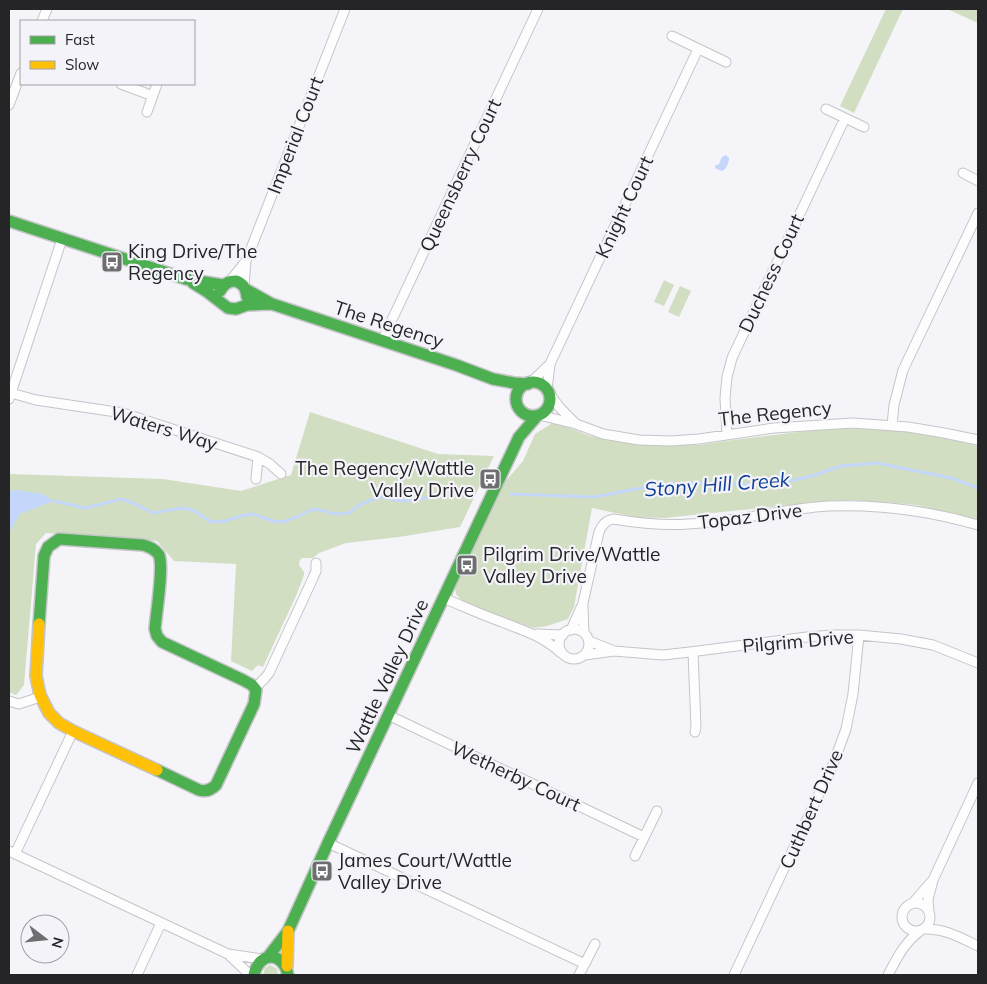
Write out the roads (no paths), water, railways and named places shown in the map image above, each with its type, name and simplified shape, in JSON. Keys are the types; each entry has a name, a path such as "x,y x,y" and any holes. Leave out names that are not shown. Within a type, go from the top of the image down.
{"street":[{"name":"Imperial Court","path":"245,288 246,261 345,9"},
{"name":"Queensberry Court","path":"382,341 538,9"},
{"path":"672,36 726,62"},
{"name":"Knight Court","path":"548,392 550,364 698,49"},
{"path":"9,105 20,76"},
{"path":"124,85 153,96"},
{"path":"147,112 157,85"},
{"path":"826,109 864,127"},
{"name":"Duchess Court","path":"726,435 725,398 732,358 845,118"},
{"path":"963,173 978,180"},
{"path":"892,425 894,405 904,370 978,213"},
{"path":"9,221 186,279 227,283 238,282 245,288 246,300 236,309 228,308 186,279"},
{"path":"10,396 12,377 62,239"},
{"name":"Imperial Court","path":"227,283 246,261"},
{"path":"222,303 219,294 227,283"},
{"name":"The Regency","path":"245,288 272,304 493,379 514,383 529,383"},
{"name":"The Regency","path":"240,307 272,304"},
{"name":"Knight Court","path":"529,383 550,364"},
{"name":"The Regency","path":"493,379 518,406"},
{"path":"529,383 540,384 548,392 549,404 547,409 538,415 527,415 518,406 518,394 523,386 529,383"},
{"name":"The Regency","path":"548,392 560,408 576,424"},
{"name":"Waters Way","path":"10,396 123,413 258,457 270,464 281,474"},
{"name":"Wattle Valley Drive","path":"518,406 519,437"},
{"name":"The Regency","path":"538,415 576,424 603,434 639,440 671,441 699,439 774,428 853,423 892,425 978,440"},
{"name":"Wattle Valley Drive","path":"252,975 258,962 265,958 288,931 444,598 476,525 519,437 538,415"},
{"path":"256,478 258,457"},
{"name":"Topaz Drive","path":"571,630 583,603 601,527 607,521 688,524 828,506 875,507 918,512 978,525"},
{"path":"59,539 150,546 161,560 157,636 162,642 243,680 254,688 256,695 254,704 216,785 206,791 199,790 59,723 51,715 40,697 36,676 43,560 47,547 59,539"},
{"path":"254,688 269,673 316,571 316,563"},
{"path":"444,598 532,633 553,646 564,656 573,660 585,655 589,646 586,637 580,631 571,630 563,635 532,633"},
{"name":"Topaz Drive","path":"583,603 586,637"},
{"path":"562,653 559,644 563,635"},
{"name":"Pilgrim Drive","path":"585,655 614,651 662,654 693,652 807,637 859,635 901,639 933,645 978,663"},
{"name":"Cuthbert Drive","path":"734,975 834,762 846,728 853,694 859,635"},
{"name":"Pilgrim Drive","path":"586,637 614,651"},
{"path":"693,652 695,732"},
{"path":"9,700 19,704 40,697"},
{"name":"Wetherby Court","path":"388,715 644,837"},
{"path":"73,731 12,852 228,954 252,975"},
{"path":"888,975 900,952 911,937 927,926 930,914 928,900 933,880 978,782"},
{"path":"969,802 978,806"},
{"path":"635,856 657,811"},
{"path":"328,843 585,964"},
{"path":"933,880 912,904 905,909 902,918 905,926 912,930 937,929 948,932 978,946"},
{"path":"912,904 920,904 927,908 930,914 948,932"},
{"path":"137,975 161,923"},
{"path":"900,952 904,923"},
{"name":"Wattle Valley Drive","path":"288,931 289,972"},
{"path":"580,975 595,944"},
{"path":"228,954 279,958 289,972"}],"water":[{"path":"726,155 729,160 725,169 722,171 715,168 722,157"},
{"path":"18,490 43,494 54,501 20,514 9,532 9,491"}],"waterway":[{"name":"Stony Hill Creek","path":"511,494 594,497 663,484 703,483 741,485 781,483 812,476 841,466 877,463 951,478 978,488"},
{"name":"Stony Hill Creek","path":"54,501 85,508 122,499 153,513 182,508 193,510 211,522 225,521 252,514 276,522 286,521 313,509 335,514 349,513 359,505 379,497 402,501 466,491 474,492"}],"place":[{"name":"King Drive/The Regency","path":"112,262"},
{"name":"The Regency/Wattle Valley Drive","path":"490,479"},
{"name":"Pilgrim Drive/Wattle Valley Drive","path":"467,565"},
{"name":"James Court/Wattle Valley Drive","path":"322,871"}]}
